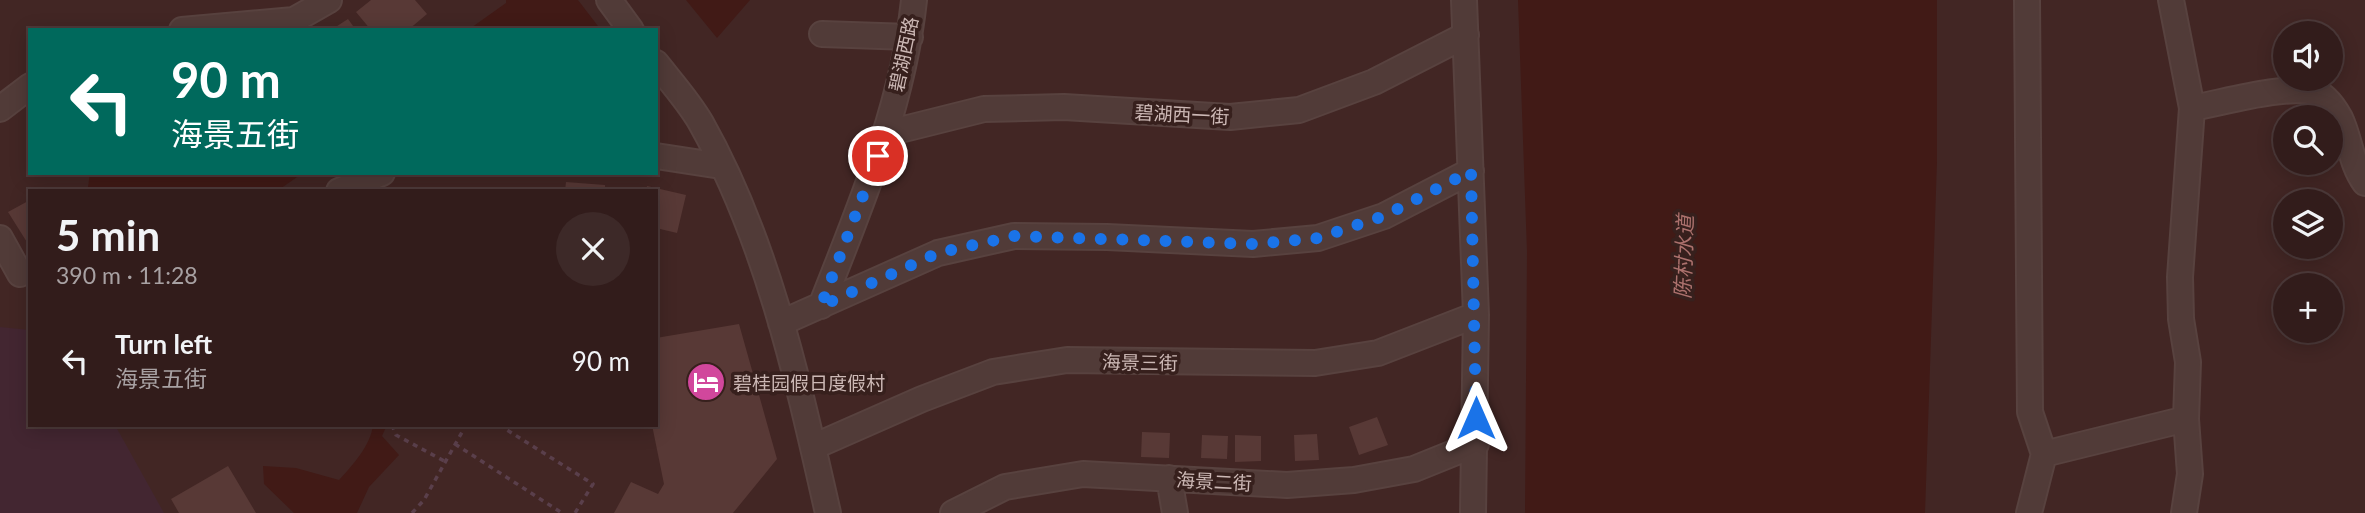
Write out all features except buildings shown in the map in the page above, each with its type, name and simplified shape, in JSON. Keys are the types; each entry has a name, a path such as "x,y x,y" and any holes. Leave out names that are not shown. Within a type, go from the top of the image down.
{"street":[{"path":"204,28 294,20 329,0"},
{"path":"609,0 630,28"},
{"name":"碧湖西路","path":"821,306 872,177 910,37 914,0"},
{"path":"1464,0 1476,315 1473,513"},
{"path":"2026,0 2030,412 2044,454 2029,513"},
{"path":"2171,0 2192,108 2180,278 2181,319 2188,362 2186,419 2190,474 2184,513"},
{"path":"822,34 910,37"},
{"name":"碧湖西一街","path":"884,134 984,109 1064,107 1230,117 1299,110 1374,82 1466,34"},
{"path":"658,66 701,121 755,242 780,323 828,513"},
{"path":"0,109 28,88"},
{"path":"2192,108 2291,91 2317,92 2333,106 2341,121 2345,140 2365,183"},
{"path":"658,156 721,166"},
{"path":"780,323 938,253 1014,236 1254,244 1318,238 1384,216 1471,171"},
{"path":"344,189 377,175"},
{"path":"0,239 20,274"},
{"name":"海景三街","path":"813,447 922,399 993,372 1067,360 1243,365 1315,363 1378,353 1476,315"},
{"path":"2044,454 2186,419"},
{"name":"海景二街","path":"953,513 1005,487 1083,474 1287,485 1354,480 1414,468 1476,444"},
{"path":"1169,478 1175,513"}],"path":[{"path":"393,427 396,435 446,462"},
{"path":"412,513 424,500 465,427"},
{"path":"502,427 593,484 575,513"},
{"path":"455,444 562,513"}],"shaded area":[{"path":"0,327 28,330 28,427 116,427 164,513 0,513"}],"water":[{"path":"506,0 578,0 599,28 471,28 506,3"},
{"path":"686,0 750,0 717,38"},
{"name":"陈村水道","path":"1518,0 1937,0 1937,162 1925,513 1525,513 1527,252"},
{"path":"90,175 300,175 280,189 88,187"},
{"path":"372,427 386,427 382,436 399,455 369,487 357,513 294,513 264,484 263,466 296,468 339,480 355,462"}],"place":[{"name":"碧桂园假日度假村","path":"706,382"}],"route":[{"path":"878,156 821,306 938,253 1014,236 1254,244 1318,238 1384,216 1471,171 1476,418"}]}
